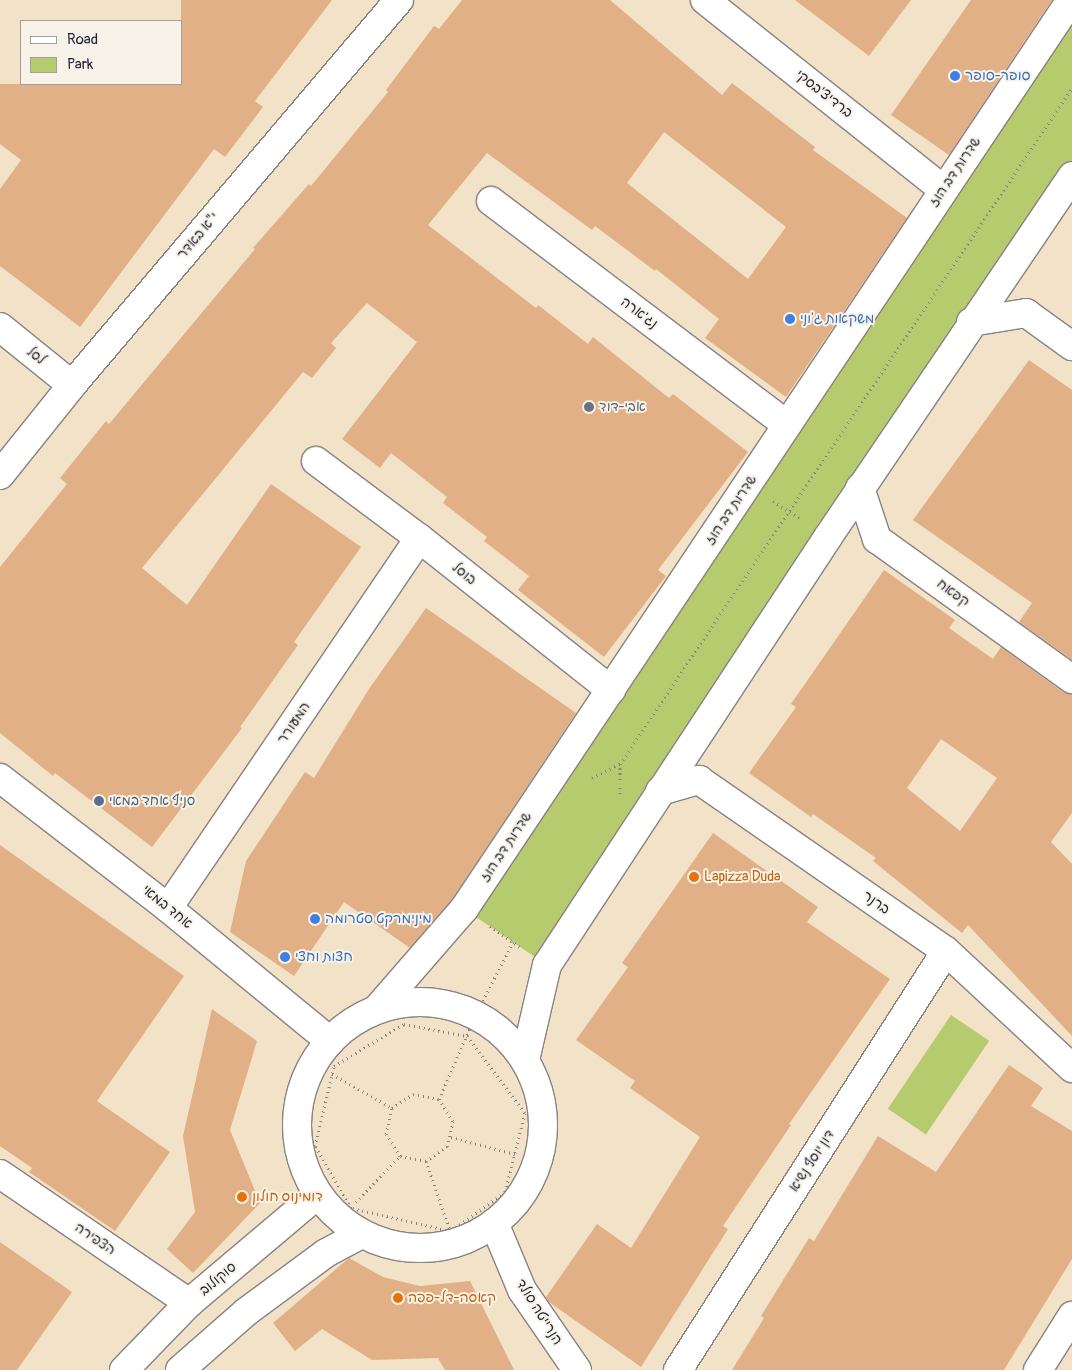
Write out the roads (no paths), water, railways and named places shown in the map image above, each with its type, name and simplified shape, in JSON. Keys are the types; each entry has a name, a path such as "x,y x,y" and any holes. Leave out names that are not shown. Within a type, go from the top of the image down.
{"street":[{"name":"י\"א באדר","path":"0,475 72,385 399,0"},
{"name":"ברדיצ'בסקי","path":"705,0 943,189"},
{"name":"שדרות דב הוז","path":"378,1009 464,909 1070,0"},
{"path":"525,1060 547,965 860,488 1072,176"},
{"name":"נג'ארה","path":"491,201 787,426"},
{"path":"971,322 1026,313 1072,346"},
{"name":"לסל","path":"0,327 72,385"},
{"name":"בוסל","path":"316,461 419,538 611,690"},
{"name":"קפאח","path":"860,488 877,539 1072,679"},
{"name":"המעורר","path":"168,908 419,538"},
{"name":"אחד במאי","path":"0,778 168,908 330,1041"},
{"name":"ברנר","path":"660,791 699,780 946,951 1072,1068"},
{"name":"דון יוסף נשיא","path":"678,1370 946,951"},
{"path":"411,1001 444,1004 471,1025 504,1034 525,1060 539,1093 543,1129 536,1165 520,1197 494,1223 463,1240 452,1237 428,1248 394,1246 351,1220 317,1194 300,1157 297,1116 307,1075 330,1041 352,1022 378,1009 411,1001"},
{"name":"הצפירה","path":"0,1174 189,1303"},
{"name":"סוקולוב","path":"124,1370 189,1303 317,1194"},
{"path":"180,1370 246,1312 326,1254 351,1220"},
{"name":"הנרייטה סולד","path":"494,1223 522,1290 578,1370"},
{"path":"1038,1370 1072,1316"}],"place":[{"name":"סופר-סופר","path":"955,76"},
{"name":"משקאות ג'וני","path":"790,319"},
{"name":"אבי-דוד","path":"589,407"},
{"name":"סניף אחד במאי","path":"99,801"},
{"name":"Lapizza Duda","path":"694,877"},
{"name":"מינימרקט סטרומה","path":"315,919"},
{"name":"חצות וחצי","path":"285,957"},
{"name":"דומינוס חולון","path":"242,1197"},
{"name":"קאסה-דל-פפה","path":"398,1298"}]}
